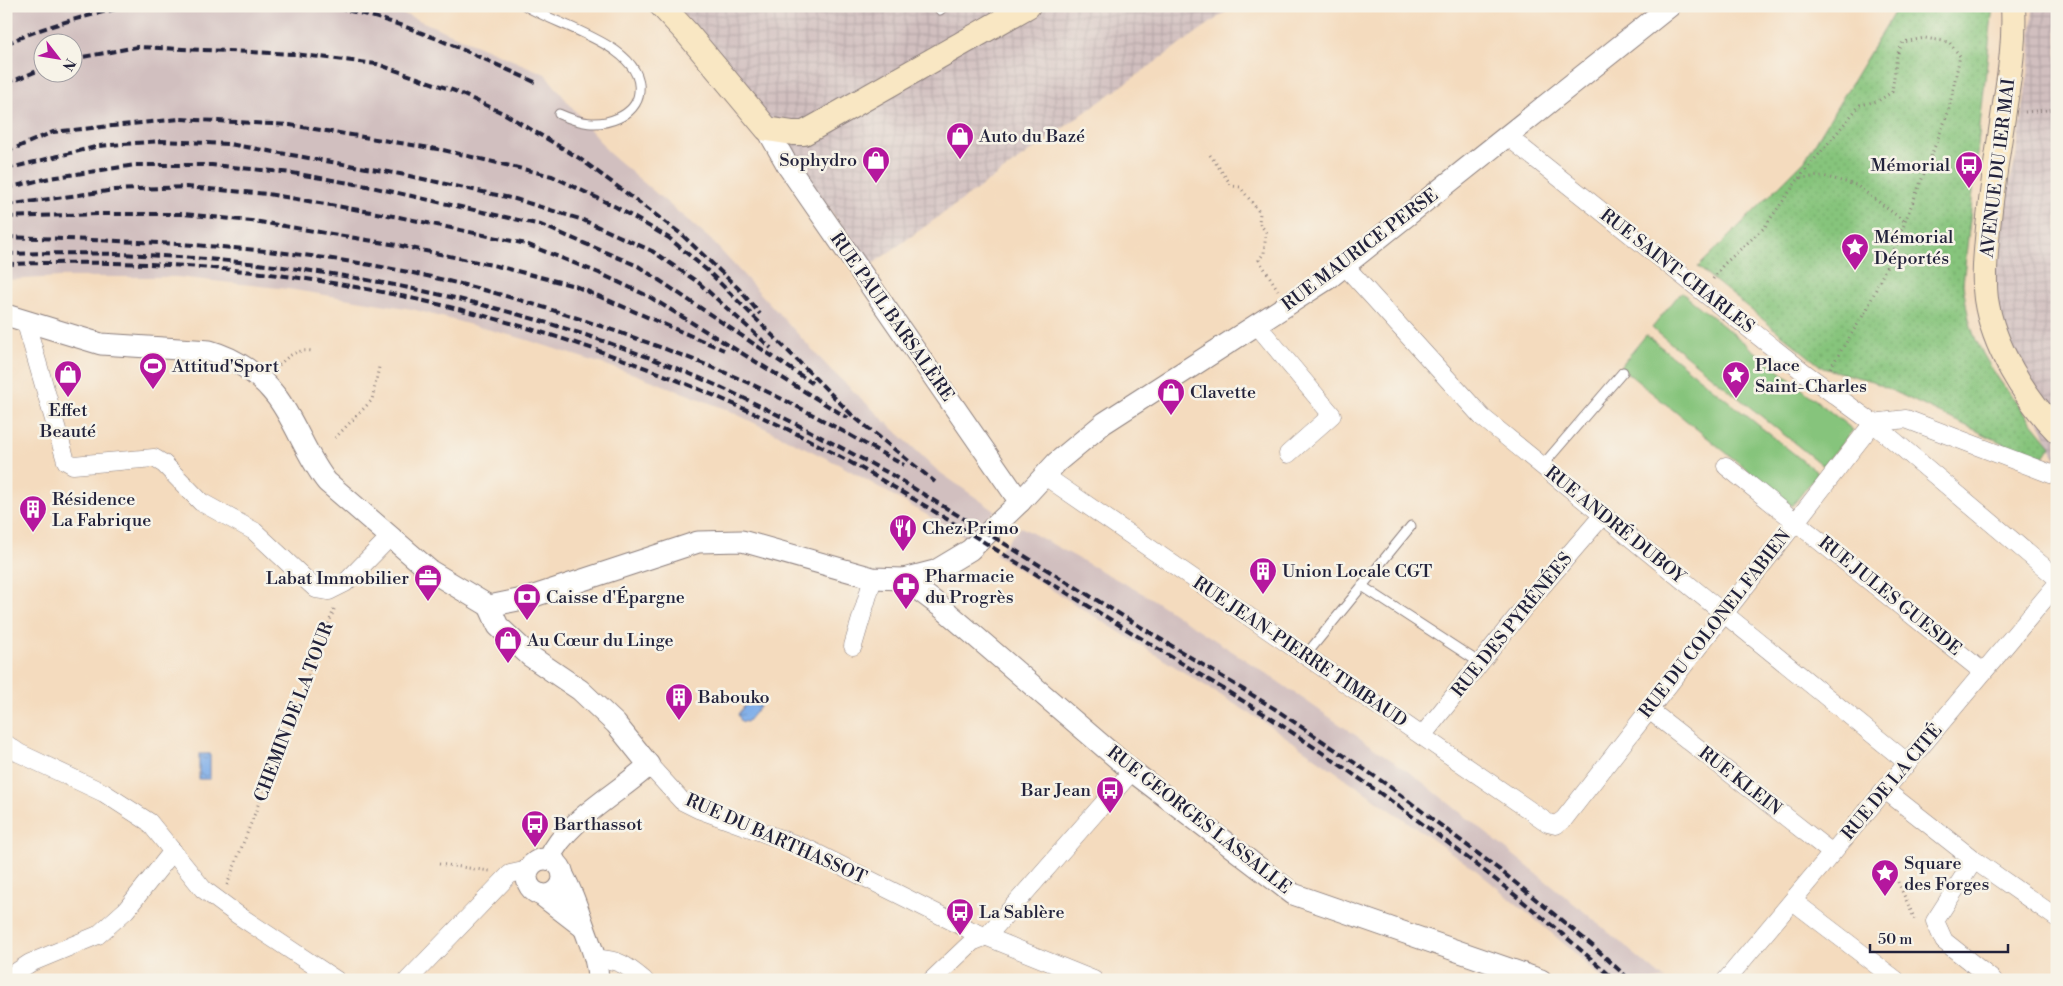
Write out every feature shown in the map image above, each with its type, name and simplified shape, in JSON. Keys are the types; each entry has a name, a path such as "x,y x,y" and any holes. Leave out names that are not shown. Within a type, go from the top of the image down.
{"main road":[{"path":"662,6 767,129 793,134 804,133 1028,6"},
{"name":"AVENUE DU 1ER MAI","path":"2013,6 2012,57 1990,200 1985,258 1986,300 1999,344 2015,376 2042,416 2057,431"}],"street":[{"name":"RUE MAURICE PERSE","path":"489,606 528,598 698,542 742,541 873,578 904,579 934,571 963,554 1020,502 1057,462 1104,423 1329,278 1670,6"},
{"name":"RUE PAUL BARSALÈRE","path":"767,129 789,168 1020,502"},
{"name":"RUE SAINT-CHARLES","path":"1507,136 1820,384 1873,423 2057,578"},
{"name":"RUE ANDRÉ DUBOY","path":"1344,265 1482,417 1908,763"},
{"path":"16,317 101,344 210,350 227,356 263,382 276,396 317,470 326,482 429,570 489,606"},
{"path":"16,317 66,461 73,465 154,458 164,464 202,502 254,531 316,589 329,591 345,583 390,537"},
{"path":"1257,325 1332,415 1288,454"},
{"path":"1873,423 1906,419 2051,474 2057,472"},
{"name":"RUE DU COLONEL FABIEN","path":"1556,825 1564,819 1873,423"},
{"name":"RUE JULES GUESDE","path":"1726,466 1796,520 1983,672"},
{"name":"RUE JEAN-PIERRE TIMBAUD","path":"1045,476 1548,823 1556,825"},
{"name":"RUE DES PYRÉNÉES","path":"1422,736 1531,599 1603,515"},
{"path":"853,646 873,578"},
{"name":"RUE GEORGES LASSALLE","path":"904,579 940,606 1132,771 1293,894 1541,980"},
{"name":"RUE DE LA CITÉ","path":"1726,980 2057,584"},
{"name":"RUE DU BARTHASSOT","path":"489,606 498,626 530,656 580,690 616,724 649,765 682,801 698,809 808,849 987,936 1094,980"},
{"name":"RUE KLEIN","path":"1648,709 1832,853"},
{"path":"6,744 19,753 104,793 149,822 204,889 336,980"},
{"path":"549,859 554,848 571,829 649,765"},
{"path":"932,980 972,942 987,936 1132,771"},
{"path":"1885,790 1974,860 2057,918"},
{"path":"6,979 30,963 98,935 126,910 173,851"},
{"path":"408,980 519,872 536,861 549,859 559,865 579,908 597,969 607,959 622,963 644,980"},
{"path":"1974,860 1935,921 1944,941 1993,980"},
{"path":"519,872 526,876 530,888 584,928"},
{"path":"540,894 548,895 556,891 562,884 563,876"},
{"path":"1793,901 1896,980"}],"lane":[{"path":"526,6 546,18 620,53 633,67 638,78 640,89 638,99 626,114 617,119 594,124 582,123 559,114"},
{"path":"937,6 940,10 945,6"},
{"path":"1542,466 1622,372"},
{"path":"1305,656 1411,526"},
{"path":"1362,586 1480,663"}],"path":[{"path":"1703,292 1723,265 1764,228 1798,178 1860,106 1878,102 1892,92 1897,55 1903,42 1925,38 1949,42 1960,56 1948,113 1893,252 1867,309 1820,384"},
{"path":"2020,113 2057,109"},
{"path":"1210,155 1232,186 1240,187 1260,214 1259,223 1266,232 1264,253 1259,260 1287,305"},
{"path":"1798,178 1823,176 1856,185 1904,221"},
{"path":"279,365 290,354 304,350 312,351"},
{"path":"335,438 372,400 379,367"},
{"name":"CHEMIN DE LA TOUR","path":"221,902 345,583"},
{"path":"438,864 519,872"},
{"path":"1898,882 1920,929 1940,932"}],"shaded area":[{"path":"14,6 370,6 409,16 545,74 610,154 711,240 831,370 938,471 995,511 967,538 842,466 728,410 637,375 524,339 412,309 288,289 176,277 61,277 6,280 6,12"},
{"path":"677,6 1234,6 871,265"},
{"path":"2033,6 2057,6 2057,462 1980,293 2016,158 2030,59"},
{"path":"1021,527 1149,597 1270,676 1416,777 1582,910 1665,980 1603,980 1574,952 1477,871 1405,820 1273,728 995,554"}],"green space":[{"path":"1898,6 1993,6 1963,284 1969,319 1976,340 2001,382 2051,446 2044,457 2034,458 1872,381 1823,368 1698,267 1805,160"},
{"path":"1681,292 1853,430 1823,466 1652,328"},
{"path":"1646,335 1818,473 1792,506 1620,367"}],"water":[{"path":"752,697 761,705 747,722 741,721 738,714"},
{"path":"199,754 210,754 210,779 199,779"}],"railway":[{"path":"6,44 51,26 128,6"},
{"path":"325,6 353,11 407,27 537,83"},
{"path":"82,57 137,47 295,54 377,64 455,91 505,114 579,158 680,233 739,289 760,314"},
{"path":"6,84 32,73"},
{"path":"6,152 53,132 180,119 290,125 443,150 552,176 616,207 669,238 709,272 853,416 935,482"},
{"path":"6,169 99,146 161,141 229,144 400,174 515,199 583,220 652,251 699,283 771,348"},
{"path":"6,188 50,178 135,165 212,165 292,173 367,186 541,225 638,266 812,383"},
{"path":"6,205 115,190 186,187 268,194 399,217 526,244 599,273 648,296 848,418"},
{"path":"6,217 184,214 260,222 397,245 501,267 575,286 724,350"},
{"path":"6,237 183,244 271,251 359,263 428,276 565,314 709,366 747,382 799,408 904,465"},
{"path":"6,254 93,253 180,257 267,265 353,278 439,294 523,316 606,342 688,373 792,422 892,475 1275,709 1386,784 1501,871 1593,946 1630,980"},
{"path":"6,264 102,263 175,265 274,275 349,286 423,301 496,319 569,341 640,366 710,394 779,425 868,472 1269,717 1359,778 1447,842 1532,909 1615,980"}],"place":[{"name":"Auto du Bazé","path":"960,160"},
{"name":"Sophydro","path":"876,184"},
{"name":"Mémorial","path":"1969,189"},
{"name":"Mémorial Déportés","path":"1855,271"},
{"name":"Attitud'Sport","path":"153,390"},
{"name":"Effet Beauté","path":"68,398"},
{"name":"Place Saint-Charles","path":"1736,399"},
{"name":"Clavette","path":"1171,416"},
{"name":"Résidence La Fabrique","path":"33,533"},
{"name":"Chez Primo","path":"903,552"},
{"name":"Union Locale CGT","path":"1263,595"},
{"name":"Labat Immobilier","path":"428,602"},
{"name":"Pharmacie du Progrès","path":"906,610"},
{"name":"Caisse d'Épargne","path":"527,621"},
{"name":"Au Cœur du Linge","path":"508,664"},
{"name":"Babouko","path":"679,721"},
{"name":"Bar Jean","path":"1110,814"},
{"name":"Barthassot","path":"535,848"},
{"name":"Square des Forges","path":"1885,897"},
{"name":"La Sablère","path":"960,936"}]}
